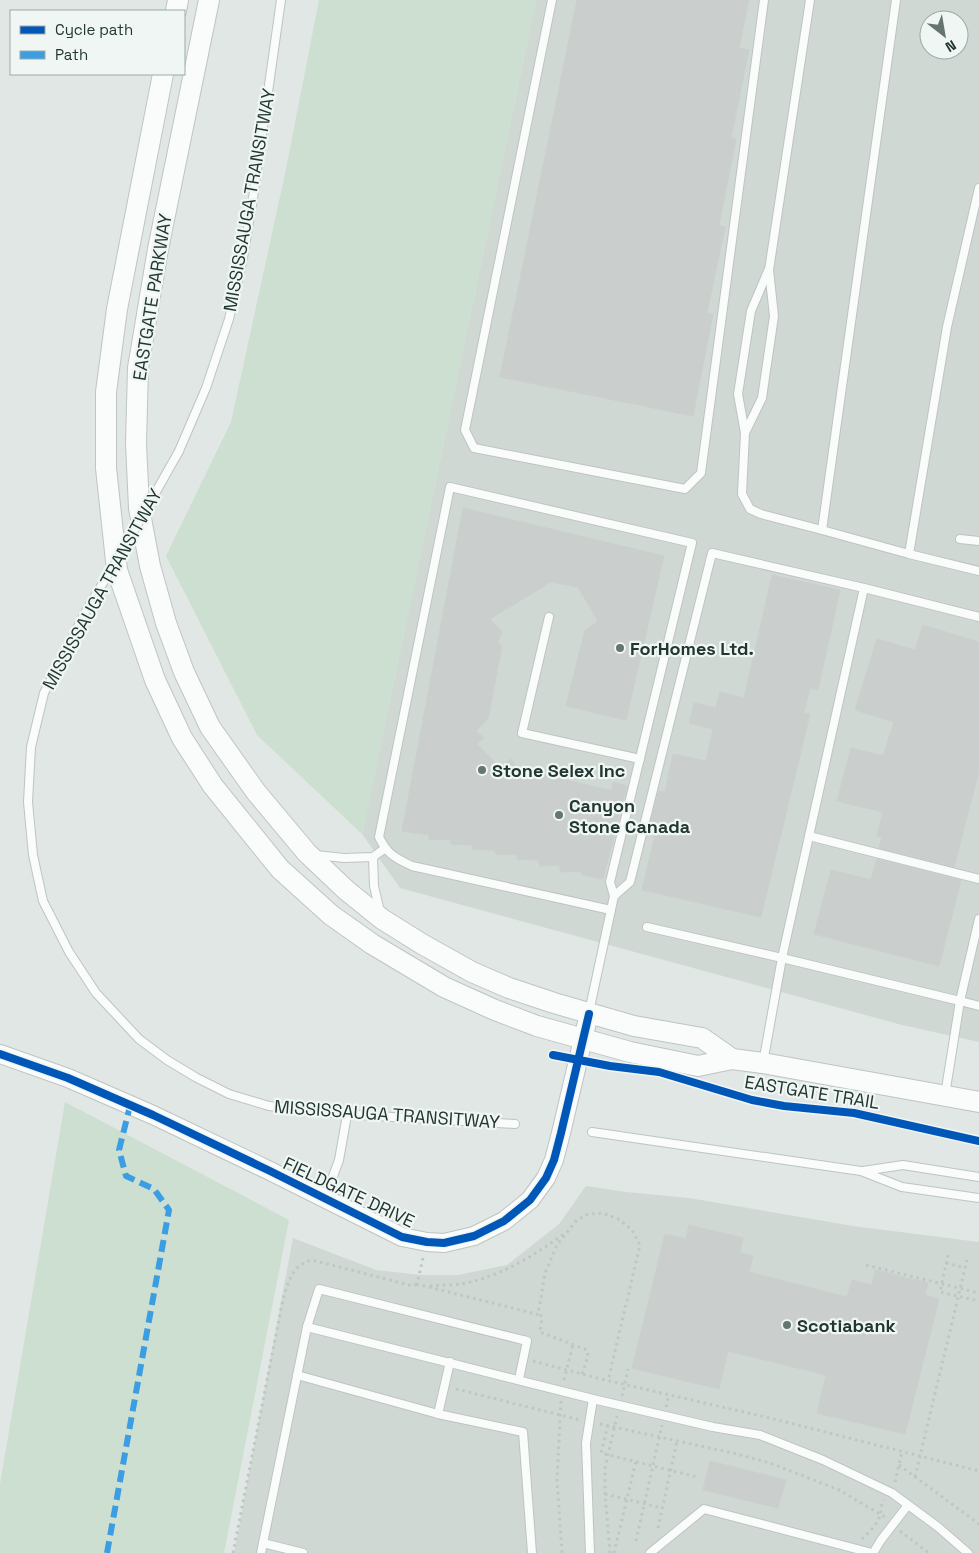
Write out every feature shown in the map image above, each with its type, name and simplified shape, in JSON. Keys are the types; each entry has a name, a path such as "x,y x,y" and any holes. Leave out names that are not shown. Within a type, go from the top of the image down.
{"main road":[{"name":"EASTGATE PARKWAY","path":"209,0 158,250 138,368 136,443 139,508 150,566 166,623 184,672 210,727 256,792 306,853 346,890 382,919 472,972 509,988 589,1014 634,1026 702,1038 732,1058"},
{"name":"EASTGATE PARKWAY","path":"163,75 120,292 106,392 106,468 117,570 155,680 182,738 213,786 280,869 331,915 372,944 444,987 495,1010 537,1026 583,1040 698,1066 732,1058 979,1102"}],"street":[{"name":"FIELDGATE DRIVE","path":"0,1054 68,1078 153,1115 402,1237 444,1243 474,1236 504,1222 530,1200 546,1178 554,1160 589,1014"}],"lane":[{"name":"MISSISSAUGA TRANSITWAY","path":"281,0 253,198 228,319 206,388 179,451 87,610 44,693 31,747 28,802 33,855 44,901 69,952 96,993 139,1038 167,1060 197,1078 229,1094 269,1106 347,1115 515,1124"},
{"path":"552,0 464,430 474,448 685,489 701,473 764,0"},
{"path":"745,434 762,398 774,316 769,270 810,0"},
{"path":"822,530 896,0"},
{"path":"909,554 947,327 979,188"},
{"path":"769,270 751,311 738,394 745,434 742,494 750,509 761,514 979,571"},
{"path":"589,1014 614,896 610,882 692,543 450,488 379,837 384,849 412,866 611,910"},
{"path":"960,539 979,541"},
{"path":"614,896 630,882 712,552 979,616"},
{"path":"763,1063 782,958 864,588"},
{"path":"549,617 522,733 640,759"},
{"path":"809,836 979,879"},
{"path":"306,853 330,857 373,857 384,849"},
{"path":"373,857 374,886 382,919"},
{"path":"945,1095 960,1001 979,919"},
{"path":"647,927 979,1006"},
{"path":"325,1198 339,1160 347,1115"},
{"path":"592,1132 861,1171 902,1187 979,1198"},
{"path":"861,1171 903,1165 979,1177"},
{"path":"261,1553 307,1327 319,1289 527,1341 520,1380"},
{"path":"307,1327 593,1399 760,1436 823,1460 892,1493 938,1527 968,1553"},
{"path":"438,1414 450,1362"},
{"path":"297,1375 438,1414 523,1432 532,1553"},
{"path":"590,1553 586,1443 593,1399"},
{"path":"650,1553 704,1509 872,1553 908,1504"},
{"path":"263,1544 303,1553"}],"path":[{"path":"582,1374 588,1359 588,1353 584,1348 540,1332 542,1319 539,1310 545,1272 557,1245 576,1221 586,1215 598,1213 620,1220 632,1230 640,1245 608,1381"},
{"path":"426,1286 462,1284 501,1272 538,1253 568,1230"},
{"path":"427,1242 417,1284 540,1315"},
{"path":"948,1256 940,1292 979,1301"},
{"path":"915,1477 967,1260"},
{"path":"946,1263 965,1268"},
{"path":"866,1265 979,1293"},
{"path":"562,1553 557,1480 561,1390 573,1344"},
{"path":"524,1358 608,1381 979,1472"},
{"path":"610,1553 605,1494 605,1468 628,1370"},
{"path":"454,1397 456,1388 589,1422 614,1426 770,1463 839,1490 893,1523 929,1553"},
{"path":"636,1541 669,1395"},
{"path":"608,1425 601,1452 698,1477"},
{"path":"658,1528 677,1441"},
{"path":"614,1553 636,1461"},
{"path":"899,1465 979,1524"},
{"path":"605,1494 662,1508"}],"shaded area":[{"path":"536,0 979,0 979,1042 902,1025 400,888 362,834"},
{"name":"Scotiabank","path":"586,1186 689,1198 853,1226 979,1242 979,1553 234,1553 293,1238 376,1270 421,1275 458,1275 507,1265 559,1224"}],"green space":[{"path":"319,0 536,0 362,834 257,735 166,556 231,422 286,169"},
{"path":"65,1102 289,1220 224,1553 0,1553 0,1484"}],"building":[{"path":"577,0 749,0 739,48 749,50 731,138 736,139 719,225 725,227 707,313 713,314 693,416 500,377"},
{"path":"463,508 664,556 626,720 566,706 585,630 598,621 578,587 551,582 490,619 502,632 498,642 502,646 488,719 476,731 484,738 477,744 500,768 511,759 517,768 612,791 613,782 627,786 603,879 582,875 580,871 561,872 559,865 540,866 538,860 517,859 517,855 496,854 494,850 473,850 473,845 451,844 450,839 429,840 429,835 402,831"},
{"path":"772,575 840,590 818,690 810,688 804,713 810,714 761,917 642,890 655,835 653,834 655,828 649,827 659,791 665,792 673,754 706,761 713,729 689,723 694,703 716,708 720,692 744,698"},
{"path":"923,625 979,642 979,771 954,867 879,848 882,837 877,836 883,812 837,801 851,748 883,756 894,722 855,710 877,639 915,650"},
{"path":"877,859 961,880 939,966 814,934 831,870 871,880"},
{"name":"Scotiabank","path":"689,1225 743,1238 740,1253 753,1256 749,1272 847,1297 852,1280 872,1285 875,1270 928,1283 925,1295 939,1299 905,1434 817,1413 826,1375 728,1351 719,1389 632,1368 665,1234 686,1239"},
{"path":"710,1461 786,1480 778,1508 703,1490"}],"marked path":[{"path":"107,1553 169,1210 154,1189 126,1176 119,1150 130,1106"}],"cycle path":[{"path":"0,1054 68,1078 153,1115 402,1237 444,1243 474,1236 504,1221 530,1200 546,1178 554,1160 589,1014"},
{"name":"EASTGATE TRAIL","path":"553,1055 610,1066 659,1072 752,1100 784,1106 854,1113 979,1141"}],"place":[{"name":"ForHomes Ltd.","path":"620,648"},
{"name":"Stone Selex Inc","path":"482,770"},
{"name":"Canyon Stone Canada","path":"559,815"},
{"name":"Scotiabank","path":"787,1325"}]}
